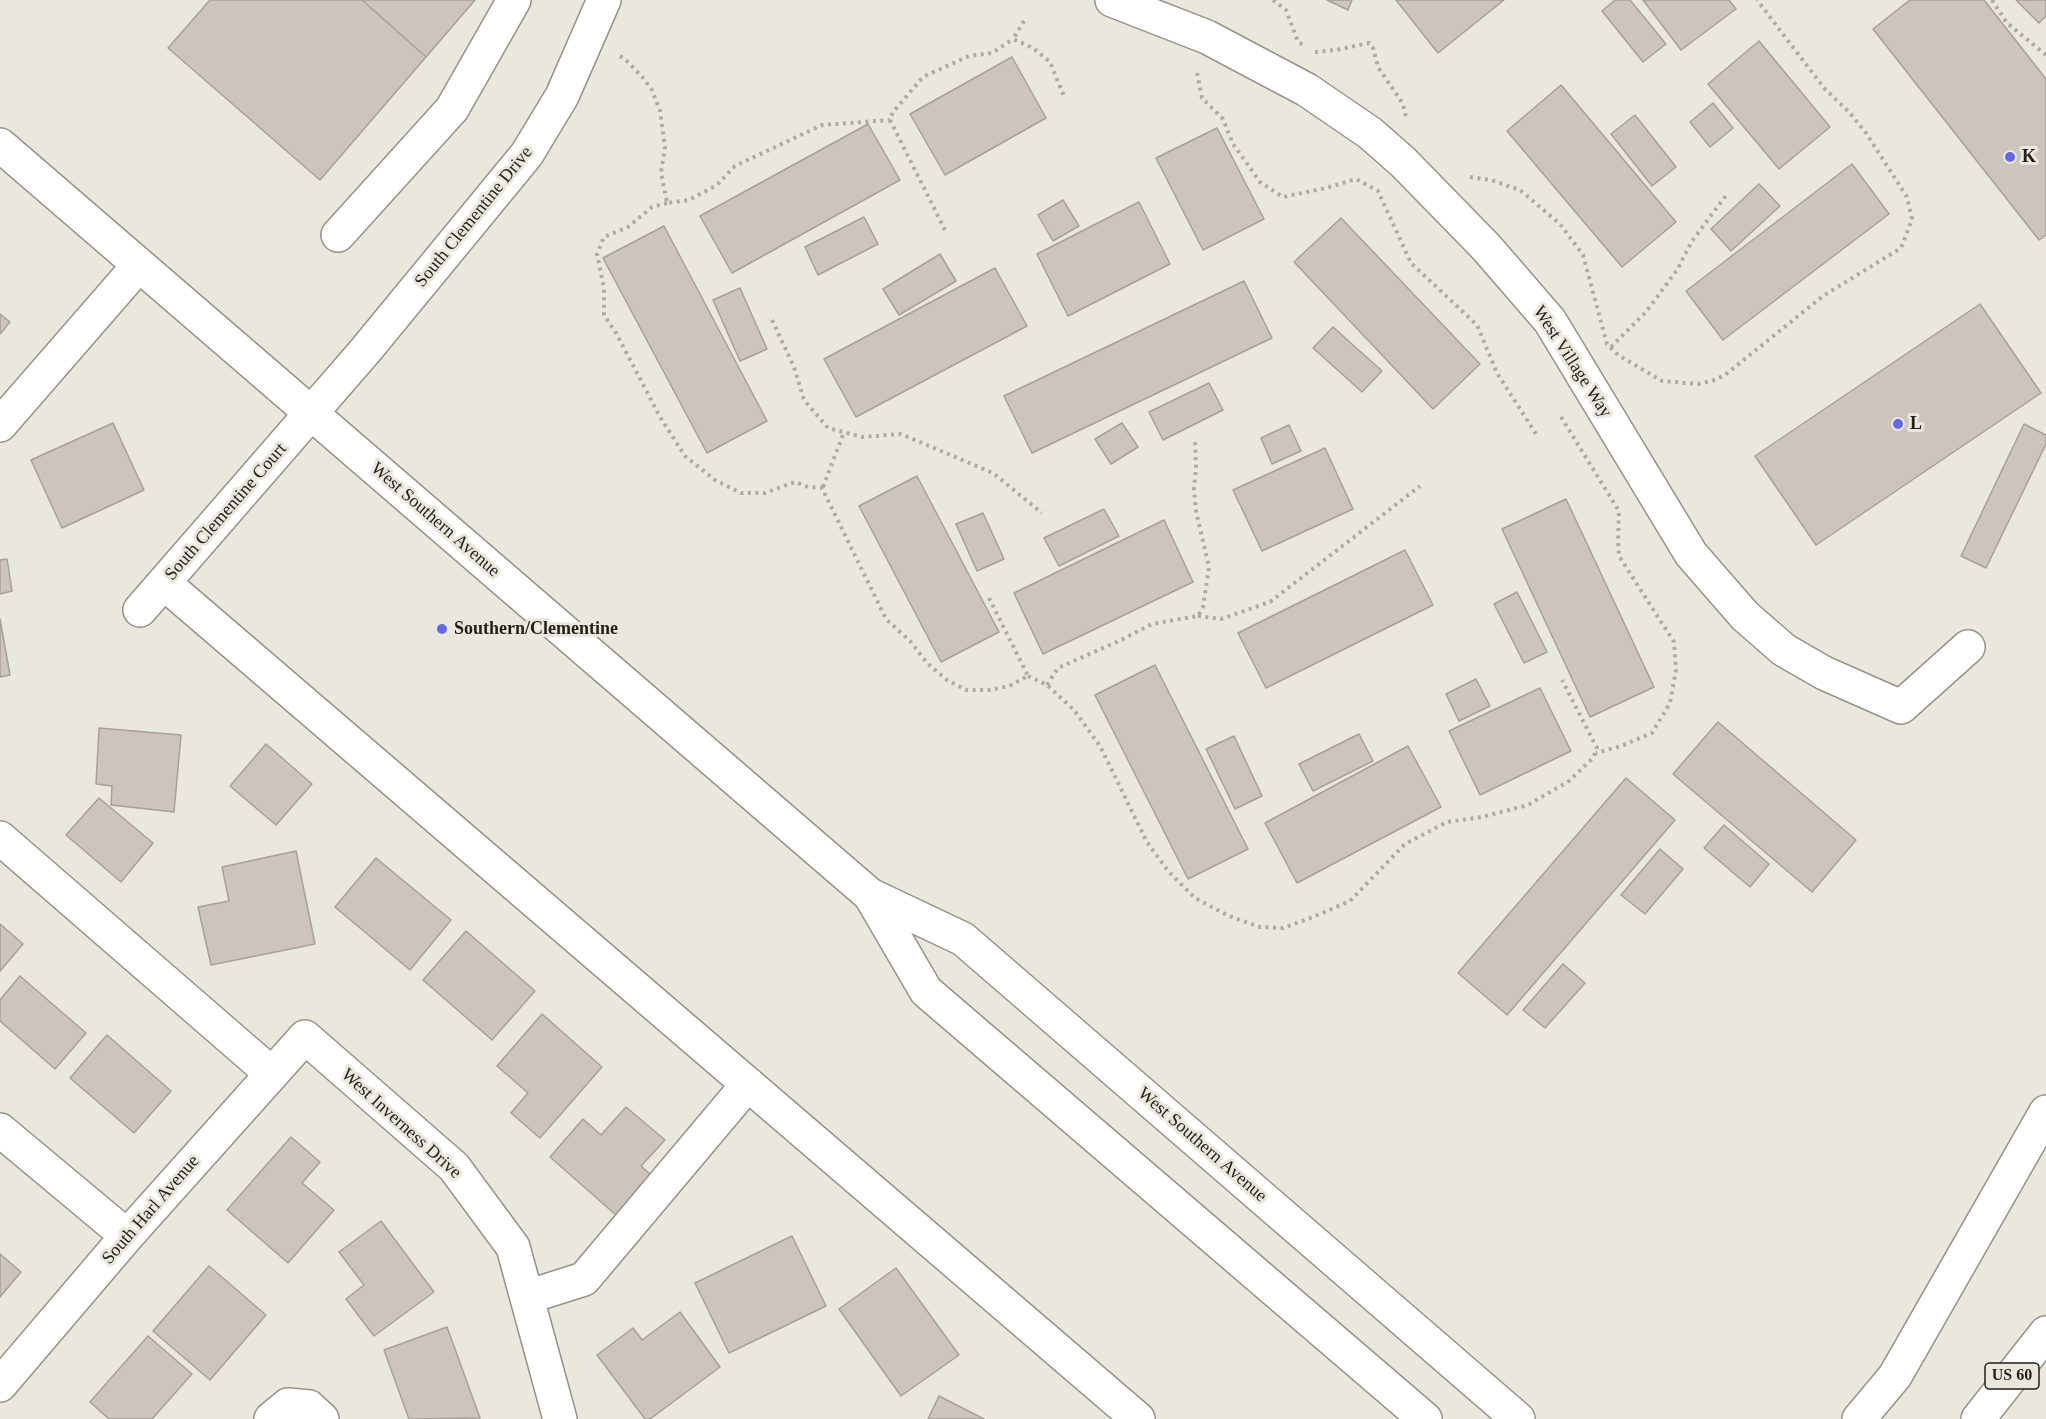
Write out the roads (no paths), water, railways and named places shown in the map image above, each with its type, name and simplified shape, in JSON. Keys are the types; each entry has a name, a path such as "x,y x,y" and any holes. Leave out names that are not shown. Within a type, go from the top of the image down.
{"main road":[{"path":"338,235 452,109 514,0"},
{"name":"South Clementine Drive","path":"312,414 527,154 562,96 604,0"},
{"name":"West Village Way","path":"1112,0 1207,37 1307,90 1370,133 1402,162 1486,247 1550,321 1691,554 1745,616 1784,650 1824,674 1901,707 1968,647"},
{"name":"West Southern Avenue","path":"0,145 870,895 963,939 1518,1419"},
{"path":"0,425 139,265"},
{"name":"South Clementine Court","path":"140,610 312,414"},
{"path":"164,583 1138,1419"},
{"path":"0,838 272,1074"},
{"name":"West Southern Avenue","path":"870,895 926,991 1425,1419"},
{"name":"South Harl Avenue","path":"0,1385 126,1236 305,1038"},
{"name":"West Inverness Drive","path":"305,1038 454,1167 513,1247 560,1419"},
{"path":"527,1298 584,1279 748,1084"},
{"path":"1858,1419 1895,1376 2046,1112"},
{"path":"0,1131 126,1236"},
{"name":"US 60","path":"1977,1419 2046,1333"},
{"path":"271,1419 288,1405 309,1407 322,1419"}],"place":[{"name":"K","path":"2010,157"},
{"name":"L","path":"1898,424"},
{"name":"Southern/Clementine","path":"442,629"}]}
